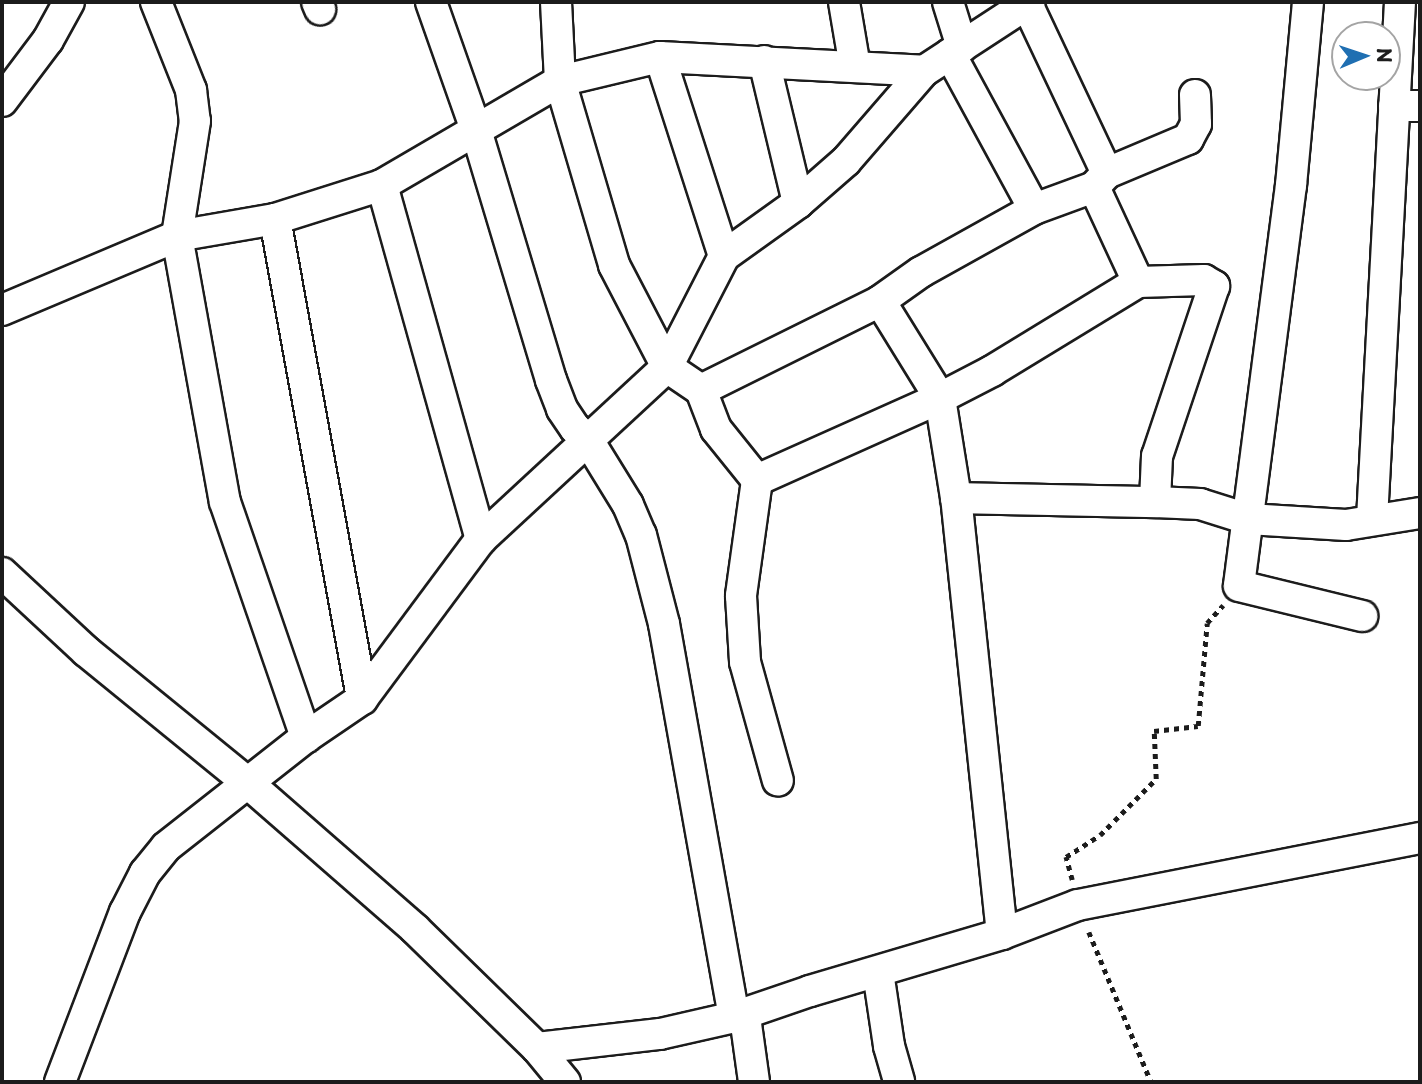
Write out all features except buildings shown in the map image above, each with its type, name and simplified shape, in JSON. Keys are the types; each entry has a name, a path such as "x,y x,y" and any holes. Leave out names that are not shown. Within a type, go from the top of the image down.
{"street":[{"path":"2,100 48,40 68,2"},
{"path":"156,2 191,90 195,121 177,236 225,502 306,737"},
{"path":"431,2 476,130 562,409 575,428 588,440 628,505 641,535 664,624 734,1017 746,1024 754,1082"},
{"path":"844,2 855,67"},
{"path":"947,2 956,50 1034,209"},
{"path":"1308,2 1291,185 1239,586 1362,615"},
{"path":"1372,519 1407,106 1400,2"},
{"path":"60,1082 125,912 145,873 166,847 306,737 362,699 481,539 667,367 724,256 799,203 846,160 924,71 1028,3 1138,282"},
{"path":"555,5 560,81 614,265 667,367 701,390 716,429 757,480 741,596 745,662 778,782"},
{"path":"2,310 177,236 275,219 382,185 560,81 660,57 924,71"},
{"path":"660,57 724,256"},
{"path":"764,61 799,203"},
{"path":"701,390 880,301 921,272 1034,209 1188,139 1196,124 1195,95"},
{"path":"382,185 481,539"},
{"path":"275,219 362,699"},
{"path":"757,480 940,398 992,371 1138,282 1204,280 1214,286 1157,456 1155,502"},
{"path":"880,301 940,398 956,498 1002,934"},
{"path":"956,498 1200,503 1248,519 1346,525 1420,513"},
{"path":"2,573 86,650 249,784 415,929 537,1048 565,1082"},
{"path":"537,1048 660,1034 734,1017 810,991 1002,934 1078,905 1420,838"},
{"path":"878,972 889,1046 899,1082"}],"path":[{"path":"1151,1082 1078,905 1066,857 1100,835 1156,779 1154,731 1198,726 1207,623 1239,586"}]}
